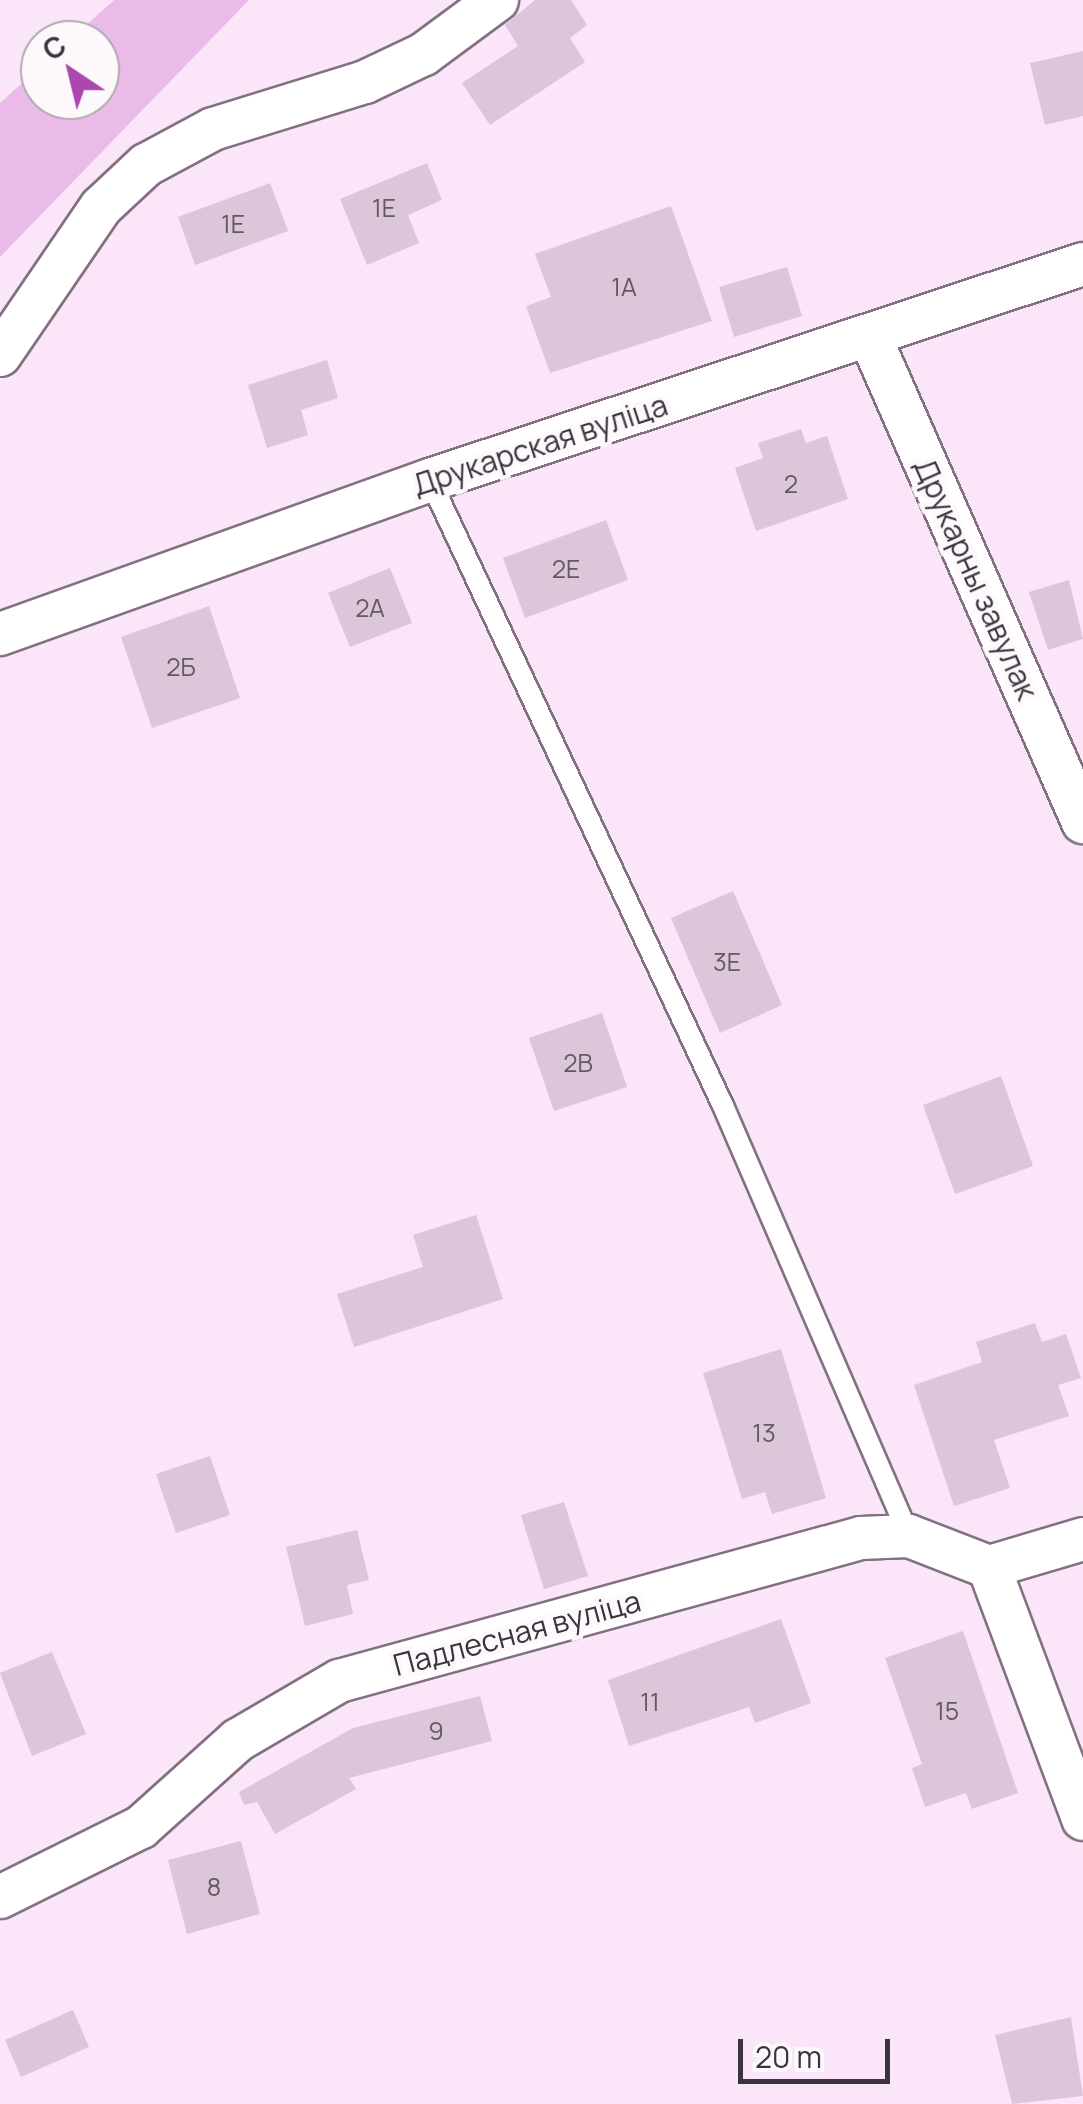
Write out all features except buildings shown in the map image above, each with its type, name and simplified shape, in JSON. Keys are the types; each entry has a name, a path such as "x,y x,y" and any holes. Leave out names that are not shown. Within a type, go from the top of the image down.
{"street":[{"path":"0,355 101,207 146,165 213,129 365,82 424,54 497,0"},
{"name":"Друкарская вуліца","path":"0,634 430,480 870,338 1083,264"},
{"name":"Друкарны завулак","path":"870,338 1083,822"},
{"name":"Падлесная вуліца","path":"0,1897 142,1827 238,1740 339,1682 861,1538 908,1536 988,1567"},
{"path":"1083,1539 988,1567 1083,1819"}],"lane":[{"path":"430,480 724,1108 908,1536"}],"shaded area":[{"path":"114,0 249,0 0,257 0,103 20,85 20,120 120,120 120,20 92,20"}]}
